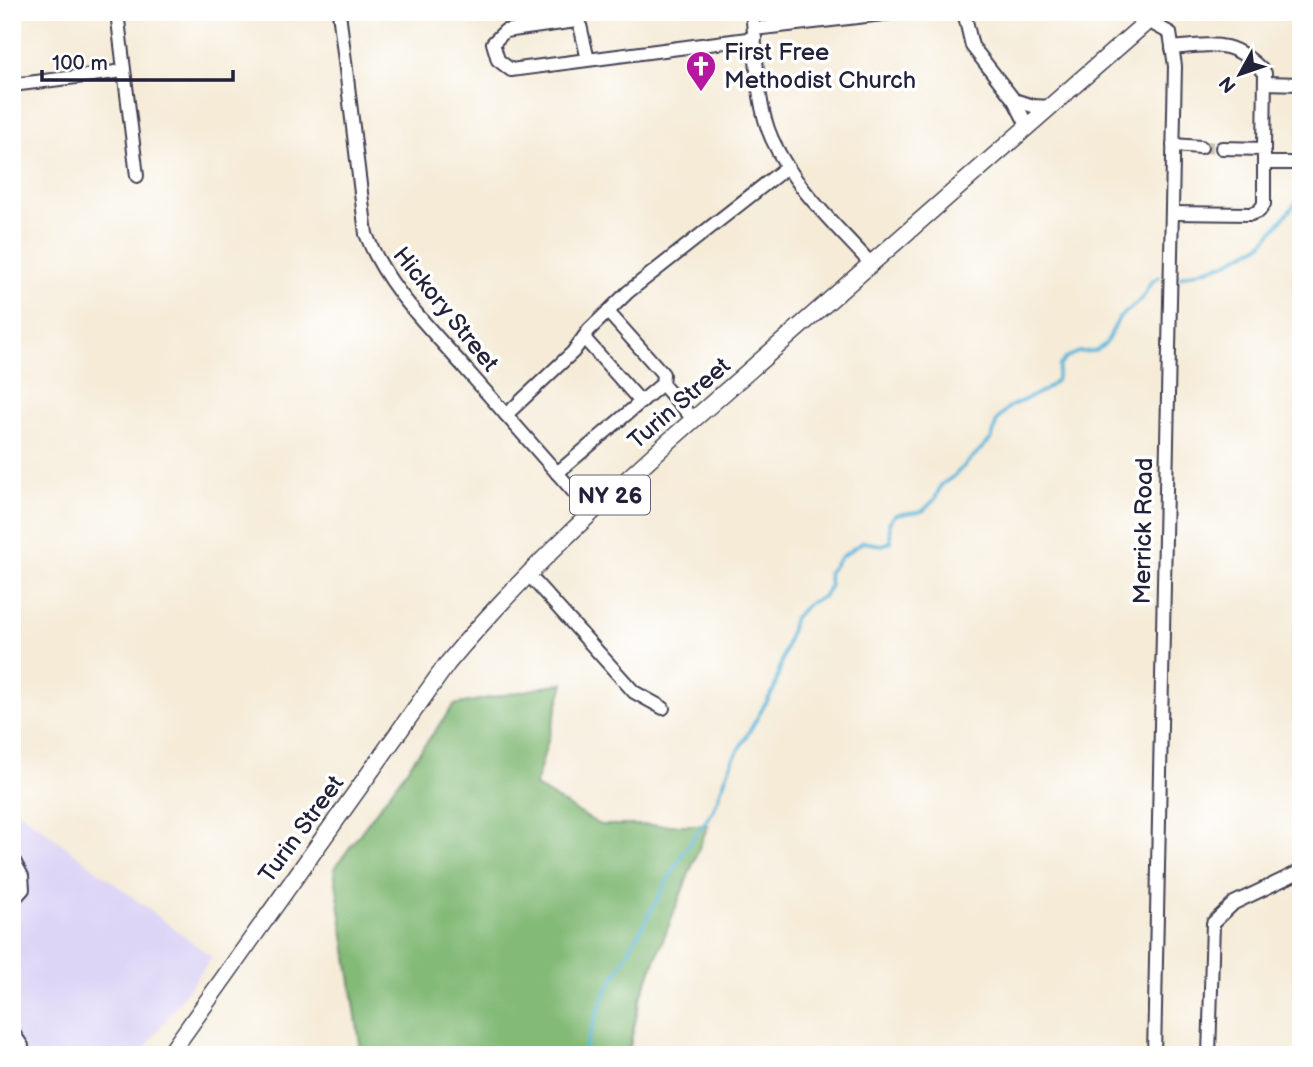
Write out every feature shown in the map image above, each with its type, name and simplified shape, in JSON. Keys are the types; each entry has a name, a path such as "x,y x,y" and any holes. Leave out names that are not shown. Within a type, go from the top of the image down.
{"main road":[{"name":"Turin Street","path":"169,1055 447,664 484,619 591,512 1153,17"}],"street":[{"path":"117,12 137,176"},
{"name":"Hickory Street","path":"339,12 366,234 375,257 387,277 591,512"},
{"path":"752,12 763,111 771,138 787,167 872,265"},
{"path":"588,60 580,25 576,21 505,31 494,43 498,60 511,70 588,60 755,33 832,16 900,12"},
{"path":"964,12 972,46 1014,100 1028,127"},
{"path":"1130,12 1153,17 1170,33 1172,48 1231,46 1265,78 1301,84"},
{"name":"Merrick Road","path":"1154,1055 1175,66 1172,48"},
{"path":"12,85 124,71"},
{"path":"1172,213 1251,214 1259,211 1264,204 1265,78"},
{"path":"1014,100 1033,106 1051,107"},
{"path":"1173,145 1201,147"},
{"path":"1222,148 1265,149"},
{"path":"1264,163 1301,163"},
{"path":"506,415 573,352 608,312 684,246 787,167"},
{"path":"557,473 662,384 663,374 608,312"},
{"path":"584,338 641,401"},
{"path":"662,384 694,420"},
{"path":"528,574 634,692 663,708"},
{"path":"12,858 22,876 23,889 12,901"},
{"path":"1209,1055 1213,922 1234,903 1301,871"},
{"path":"12,1032 22,1046 21,1055"}],"shaded area":[{"path":"12,806 212,957 140,1055 12,1055"}],"green space":[{"path":"564,683 535,786 600,825 708,825 640,999 628,1055 352,1055 360,1043 334,869 454,705"}],"waterway":[{"path":"1180,277 1224,264 1262,244 1301,197"},
{"path":"582,1055 604,996 684,851 713,811 732,761 774,689 794,618 809,603 823,597 830,585 828,573 841,557 863,542 881,545 891,542 889,523 895,515 923,511 935,499 941,485 954,476 992,438 997,420 1009,407 1045,390 1056,381 1060,365 1067,357 1079,352 1096,351 1106,343 1119,318 1142,299 1151,282 1159,277"}],"tunnel":[{"path":"1201,147 1222,148"}],"place":[{"name":"First Free Methodist Church","path":"701,93"}]}
